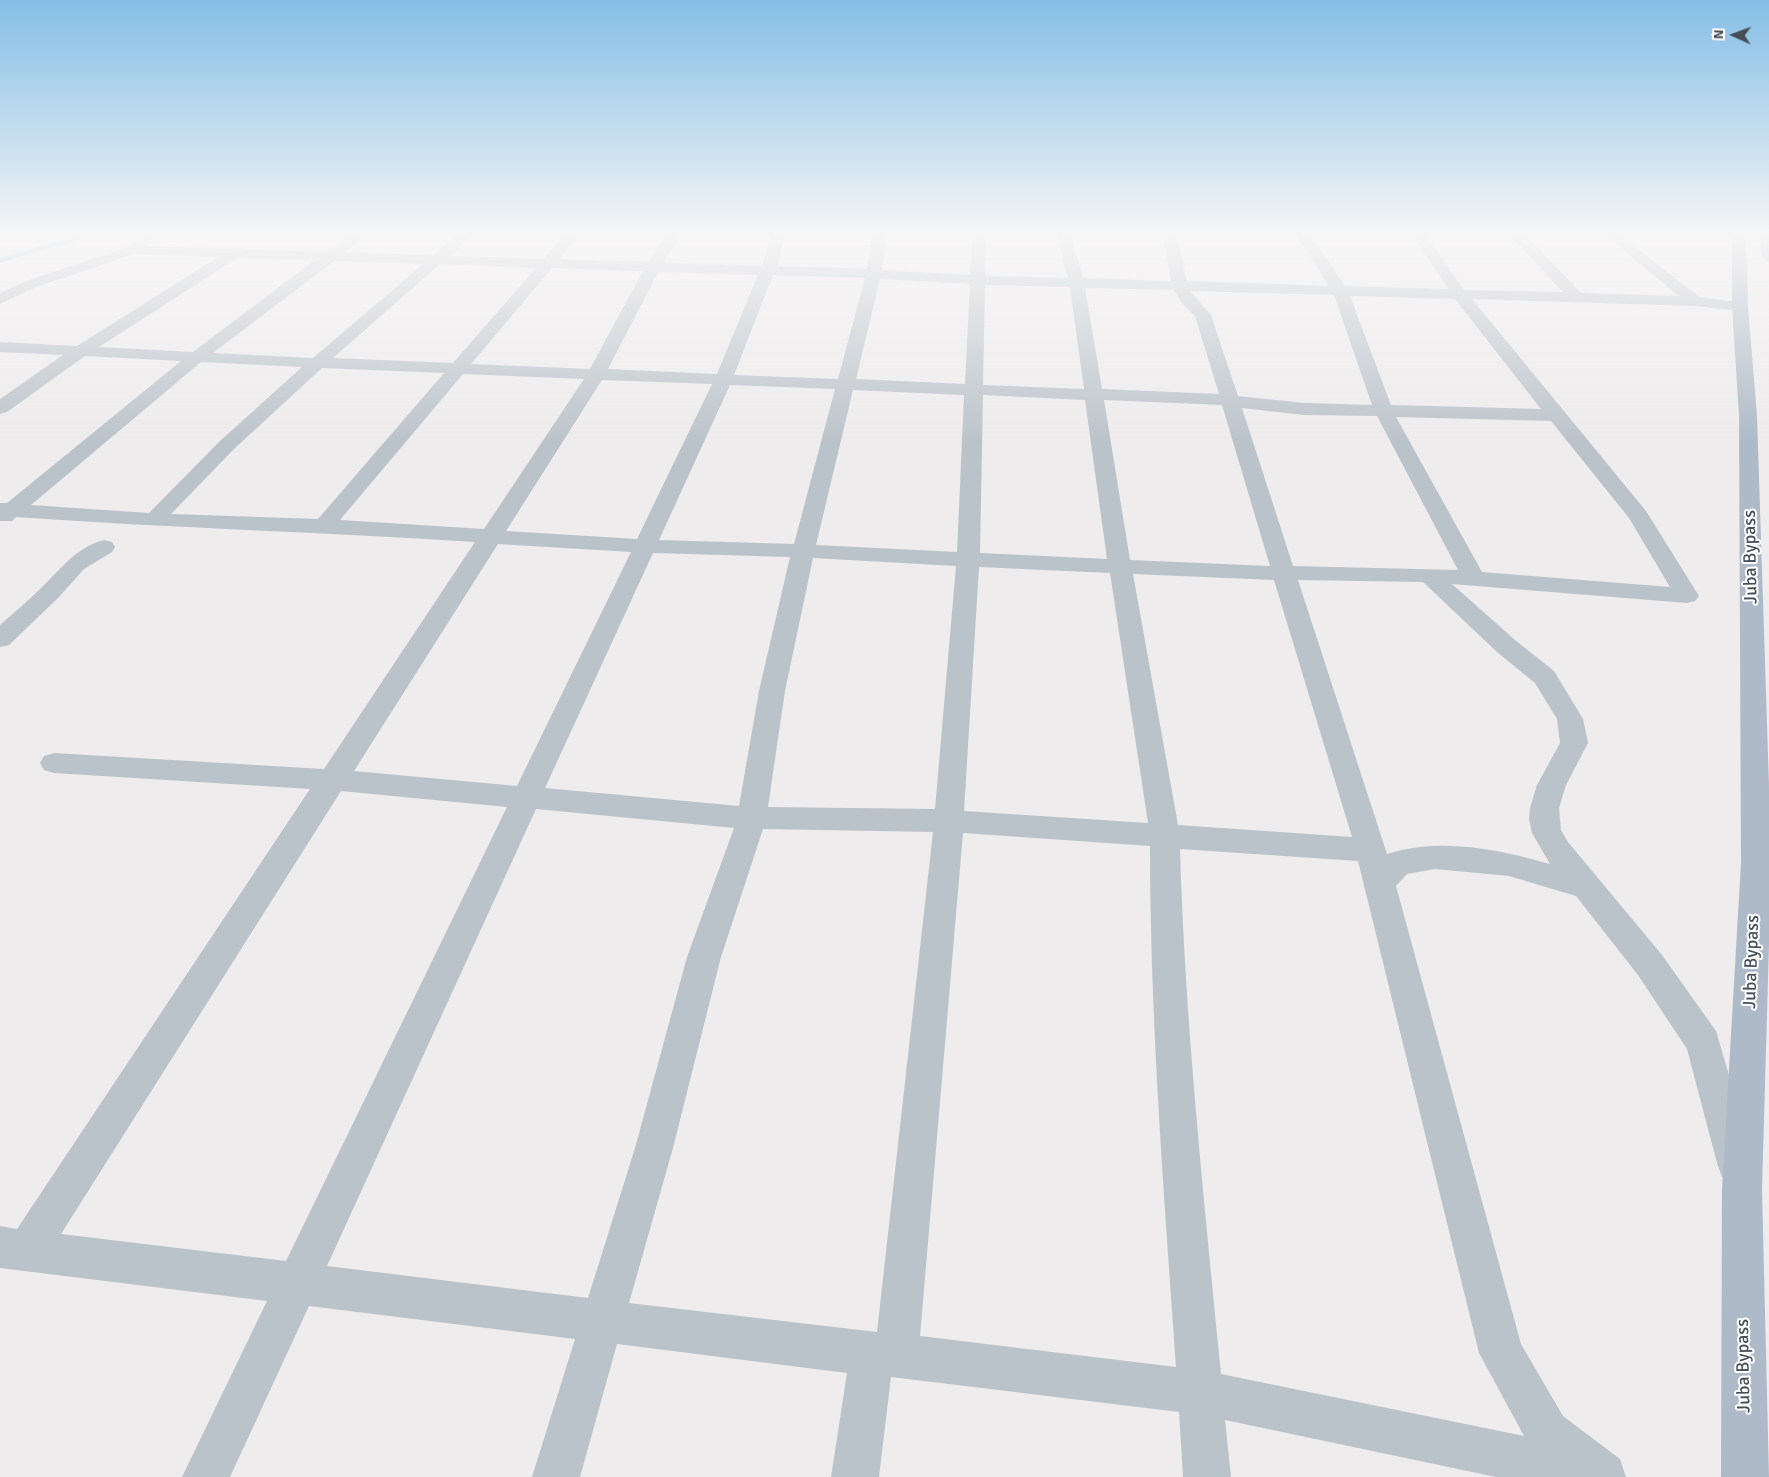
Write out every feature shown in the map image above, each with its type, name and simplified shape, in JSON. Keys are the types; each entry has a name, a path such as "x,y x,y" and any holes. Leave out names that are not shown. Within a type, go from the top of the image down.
{"main road":[{"name":"Juba Bypass","path":"1740,306 1748,416 1762,863 1742,1189 1757,1428 1745,1477"}],"street":[{"path":"0,408 81,351 153,305"},
{"path":"4,513 198,356 265,305"},
{"path":"154,520 227,446 385,305"},
{"path":"324,526 512,305"},
{"path":"633,305 597,373 332,780 14,1248 298,1285 1200,1392 1610,1476"},
{"path":"206,1477 298,1285 524,797 723,380 754,305"},
{"path":"556,1477 654,1148 704,957 752,818 772,691 803,551 866,305"},
{"path":"855,1477 884,1355 949,821 968,560 976,305"},
{"path":"1080,305 1120,567 1165,836 1166,924 1174,1067 1207,1477"},
{"path":"1193,305 1203,315 1371,850 1501,1354 1547,1432 1610,1476"},
{"path":"1345,305 1382,410 1474,578"},
{"path":"4,513 324,526 492,535 643,546 803,551 1120,567 1285,573 1428,575 1687,596 1638,516 1467,305"},
{"path":"1730,305 1740,306"},
{"path":"0,347 318,363 1229,400 1262,406 1556,415"},
{"path":"0,638 50,593 76,564 104,546"},
{"path":"1428,575 1506,646 1545,677 1570,719 1574,743 1553,782 1544,811 1546,829 1557,850 1650,965 1703,1043 1742,1189"},
{"path":"54,763 332,780 752,818 949,821 1371,850"},
{"path":"1380,883 1398,863 1435,858 1509,864 1588,887"}]}
